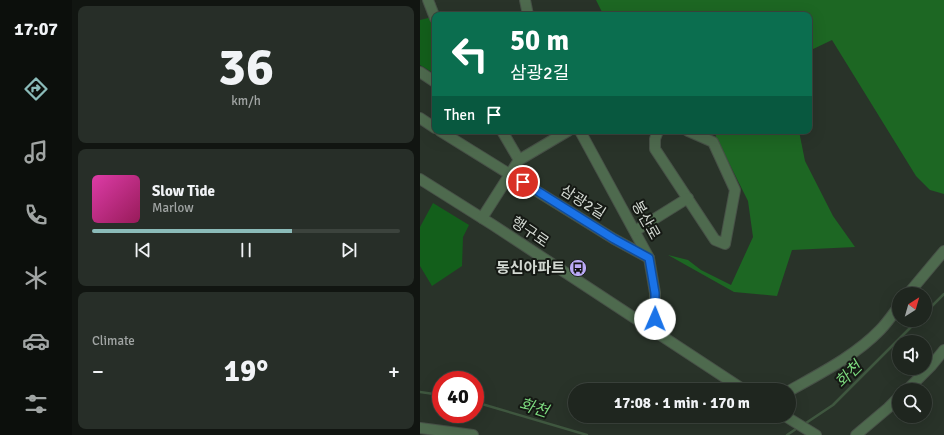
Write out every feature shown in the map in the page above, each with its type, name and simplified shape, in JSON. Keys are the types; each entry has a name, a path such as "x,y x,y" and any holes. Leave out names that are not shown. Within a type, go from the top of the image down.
{"street":[{"path":"428,0 433,12"},
{"path":"525,0 527,12"},
{"path":"420,72 432,80"},
{"path":"420,118 432,126"},
{"name":"삼광2길","path":"445,134 614,239 649,258"},
{"path":"504,134 519,160"},
{"path":"482,218 519,160 563,134"},
{"name":"봉산로","path":"582,134 649,258 655,293 654,332"},
{"path":"657,134 655,138 655,149 715,240 725,244 735,190 713,142 695,134"},
{"name":"행구로","path":"420,179 733,383"},
{"path":"634,231 688,198"},
{"path":"914,287 944,251"},
{"path":"796,387 827,370 862,346 879,330 892,314"},
{"path":"913,383 944,350"},
{"path":"856,435 892,404"},
{"path":"796,423 816,435"},
{"path":"420,428 473,435"}],"green space":[{"path":"596,0 944,0 944,194 930,190 916,176 832,40 812,50 812,12 602,12"},
{"path":"432,17 432,72 420,65 420,20"},
{"path":"716,134 800,134 805,161 833,216 855,247 792,250 777,296 734,292 668,255 688,260 701,270 731,285 753,237 748,201"},
{"path":"433,203 469,225 463,237 462,266 432,286 420,266 420,227"}],"waterway":[{"name":"화천","path":"932,306 944,294"},
{"name":"화천","path":"803,425 833,405 911,327"},
{"name":"화천","path":"420,392 432,394"},
{"name":"화천","path":"484,405 587,435"},
{"name":"화천","path":"787,435 799,427"}],"place":[{"name":"동신아파트","path":"578,268"}],"route":[{"path":"523,182 614,239 649,258 655,293 655,319"}]}
